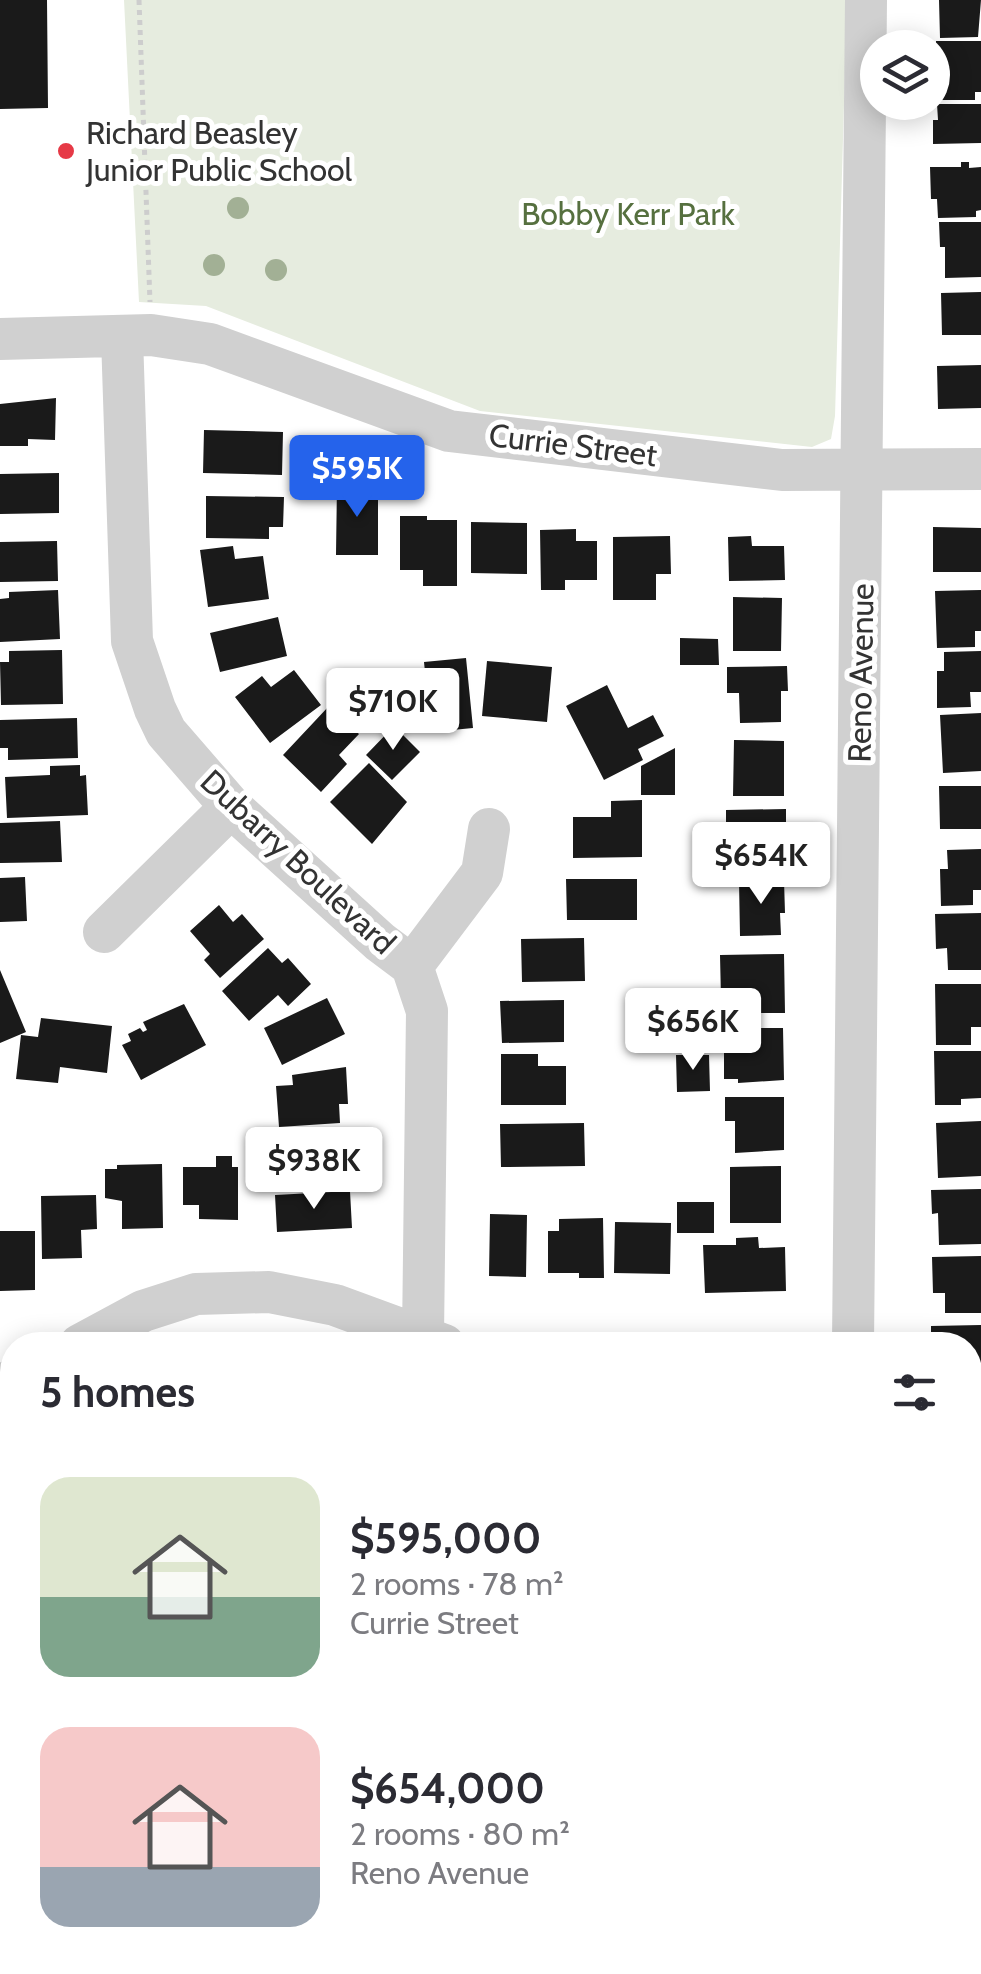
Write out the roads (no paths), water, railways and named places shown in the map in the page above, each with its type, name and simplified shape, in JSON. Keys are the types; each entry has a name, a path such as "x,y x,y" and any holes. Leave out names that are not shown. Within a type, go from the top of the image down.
{"street":[{"name":"Reno Avenue","path":"853,1332 866,0"},
{"name":"Currie Street","path":"0,339 137,336 210,344 449,430 782,470 981,469"},
{"name":"Dubarry Boulevard","path":"137,336 132,640 166,732 231,808 412,966 428,1011 434,1332"},
{"path":"104,932 231,808"},
{"path":"412,966 482,873 488,829"},
{"path":"104,1332 143,1311 196,1294 269,1292 336,1305 412,1332"}],"place":[{"name":"Richard Beasley Junior Public School","path":"66,151"}],"park label":[{"name":"Bobby Kerr Park","path":"628,214"}]}
